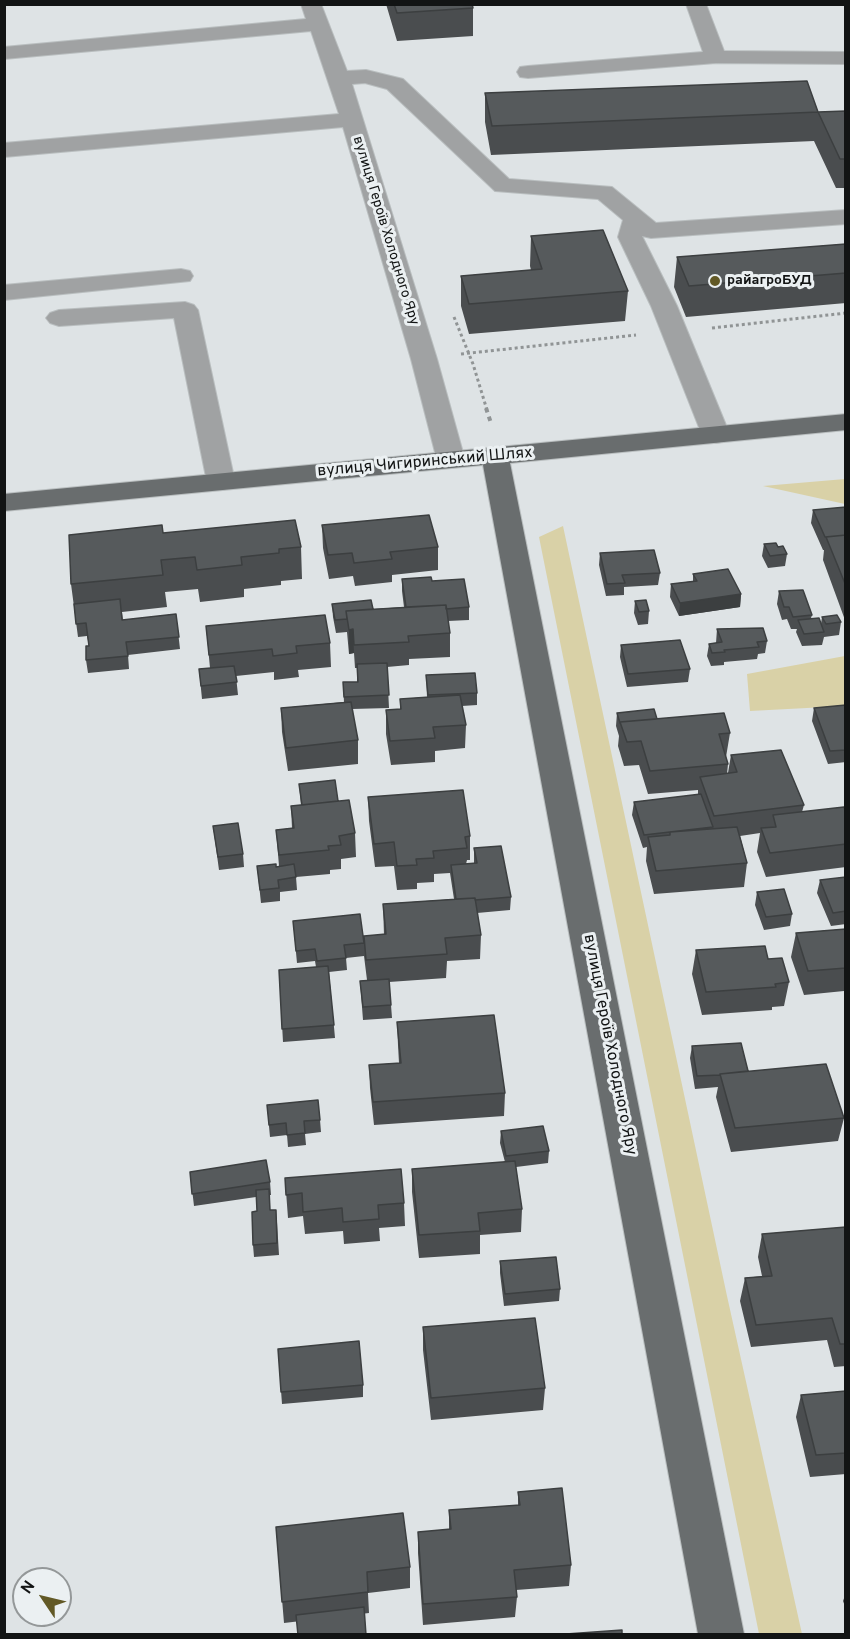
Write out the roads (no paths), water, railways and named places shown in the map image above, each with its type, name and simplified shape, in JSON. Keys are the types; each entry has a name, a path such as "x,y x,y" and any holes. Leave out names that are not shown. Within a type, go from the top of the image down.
{"main road":[{"name":"вулиця Чигиринський Шлях","path":"4,503 846,422"},
{"name":"вулиця Героїв Холодного Яру","path":"495,456 722,1635"}],"street":[{"path":"696,4 716,57"},
{"path":"4,53 315,14"},
{"name":"вулиця Героїв Холодного Яру","path":"315,14 339,78 424,359 451,460"},
{"path":"528,72 716,57 846,58"},
{"path":"339,78 366,76 395,84 503,186 603,192 651,231 846,217"},
{"path":"4,150 350,120"},
{"path":"635,218 630,237 664,306 716,435"},
{"path":"4,294 181,276"},
{"path":"59,318 185,309 221,482"}],"place":[{"name":"райагроБУД","path":"715,281"}]}
